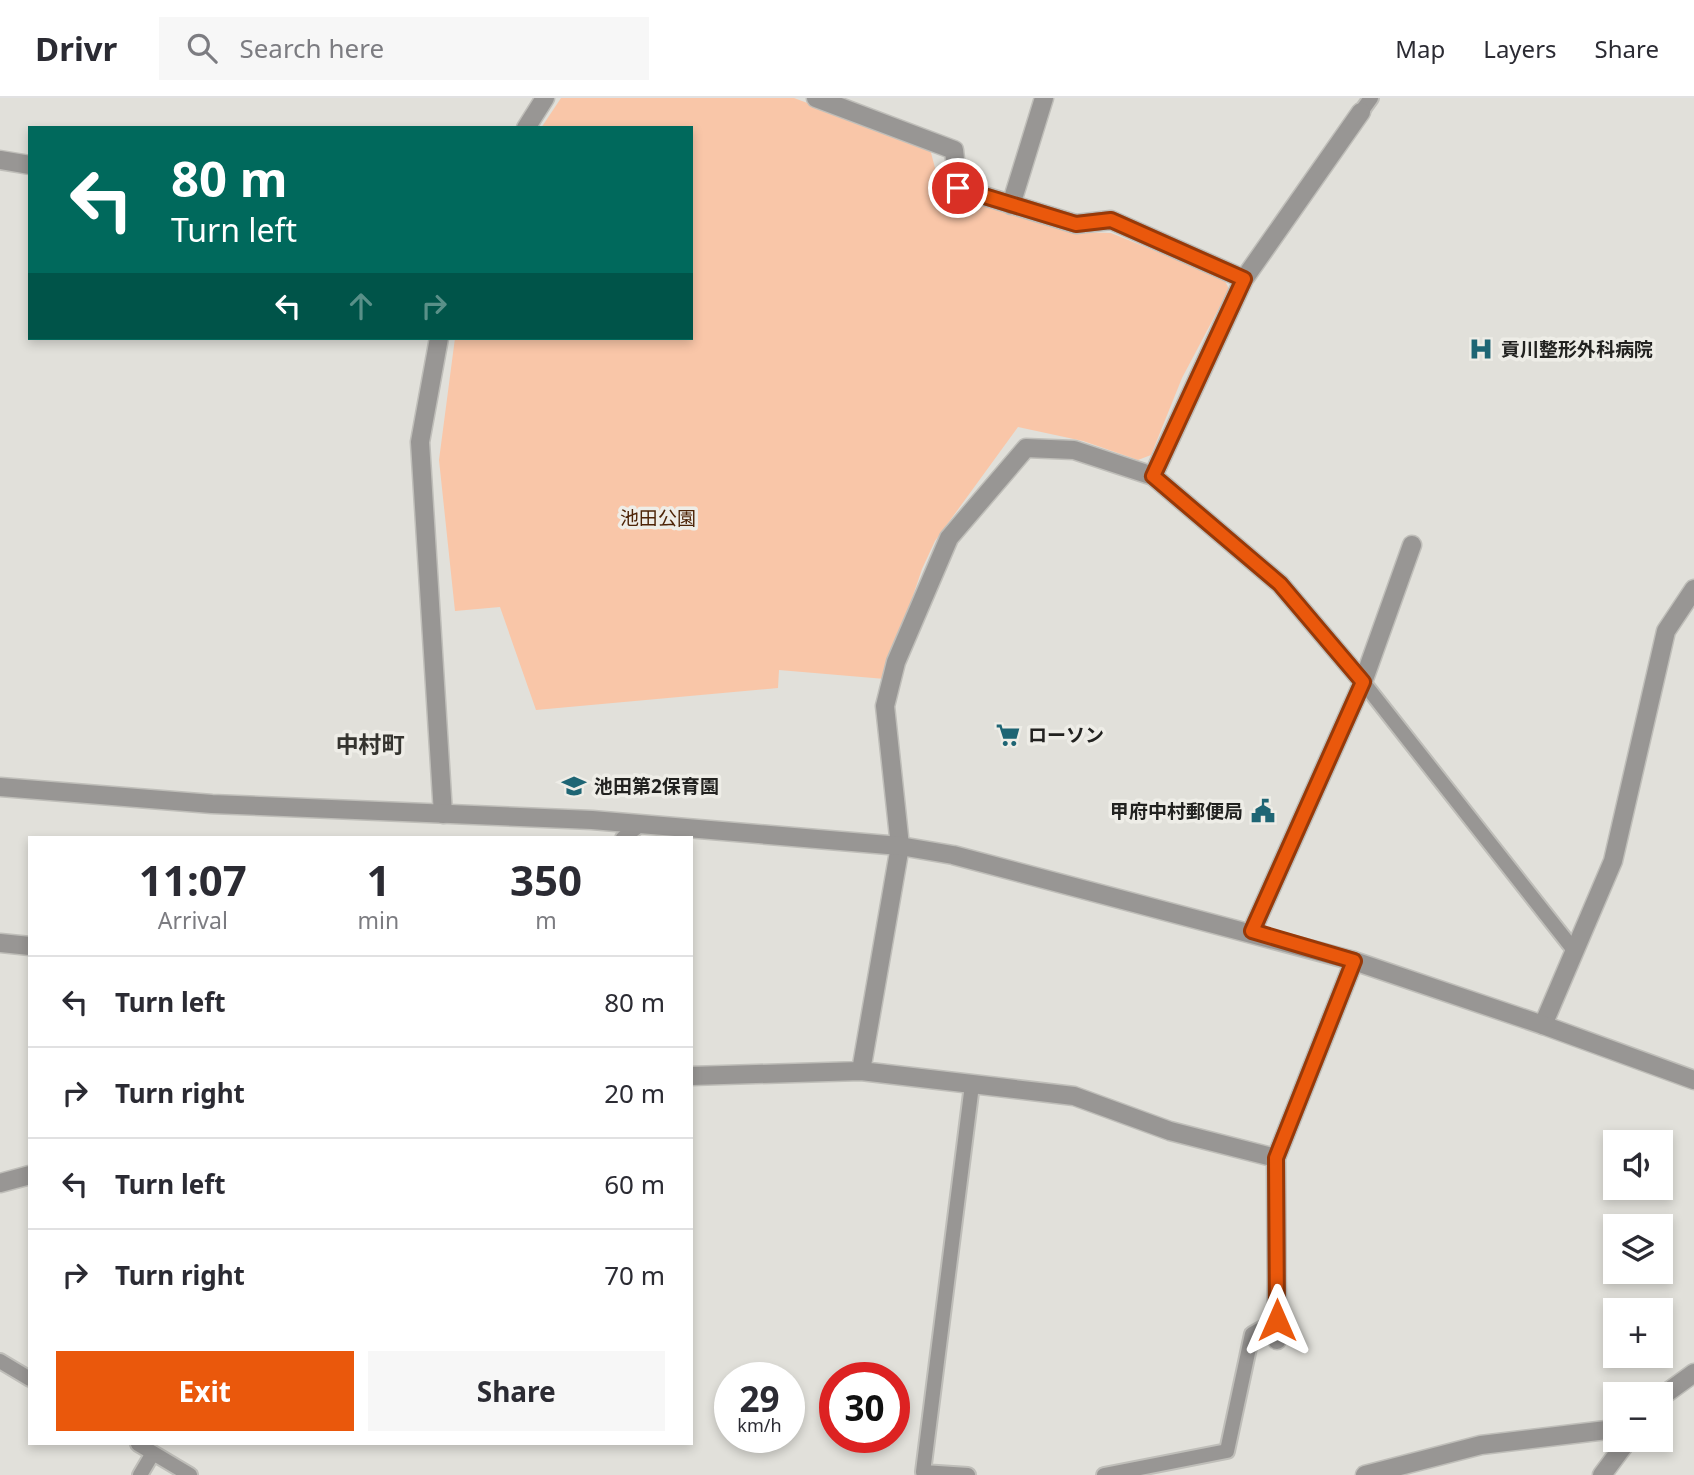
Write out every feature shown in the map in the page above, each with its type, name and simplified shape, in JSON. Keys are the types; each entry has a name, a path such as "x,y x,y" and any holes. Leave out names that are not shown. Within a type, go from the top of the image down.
{"street":[{"path":"527,126 545,98"},
{"path":"816,98 954,150 958,188 1076,224 1111,220 1244,279"},
{"path":"1011,205 1044,98"},
{"path":"1153,476 1244,279 1366,105"},
{"path":"0,160 28,165"},
{"path":"439,340 419,442 443,814"},
{"path":"861,1072 900,845 885,706 896,662 949,538 1026,447 1074,450 1153,476 1280,584 1363,682"},
{"path":"1252,931 1363,682 1412,545"},
{"path":"1544,1025 1573,949 1613,861 1666,631 1694,589"},
{"path":"0,787 212,804 641,824 900,845 953,855 1252,931 1354,961 1544,1025 1694,1080"},
{"path":"0,943 28,946"},
{"path":"1277,1340 1276,1158 1354,961"},
{"path":"693,1076 861,1072 1073,1096 1170,1131 1276,1158"},
{"path":"0,1183 28,1176"},
{"path":"1673,1388 1694,1373"},
{"path":"1365,1475 1481,1445 1603,1431"},
{"path":"1602,1475 1619,1452"}],"lane":[{"path":"1363,682 1573,949"},
{"path":"626,836 641,824"},
{"path":"968,1475 923,1472 972,1085"},
{"path":"1104,1475 1227,1451 1252,1334 1277,1320"},
{"path":"0,1361 28,1378"},
{"path":"140,1445 190,1475"},
{"path":"140,1475 153,1453"}],"green space":[{"name":"池田公園","path":"561,98 794,98 930,149 942,194 1075,232 1111,233 1224,279 1229,289 1182,378 1151,455 1138,460 1083,441 1018,427 935,541 922,569 885,679 779,670 778,688 536,710 500,607 455,611 439,460 455,340 693,340 693,126 542,126"}],"place":[{"name":"貢川整形外科病院","path":"1481,349"},
{"name":"ローソン","path":"1008,735"},
{"name":"池田第2保育園","path":"574,786"},
{"name":"甲府中村郵便局","path":"1263,811"}],"district":[{"name":"中村町","path":"370,744"}],"route":[{"path":"958,188 1076,224 1111,220 1244,279 1153,476 1280,584 1363,682 1252,931 1354,961 1276,1158 1277,1320"}]}
